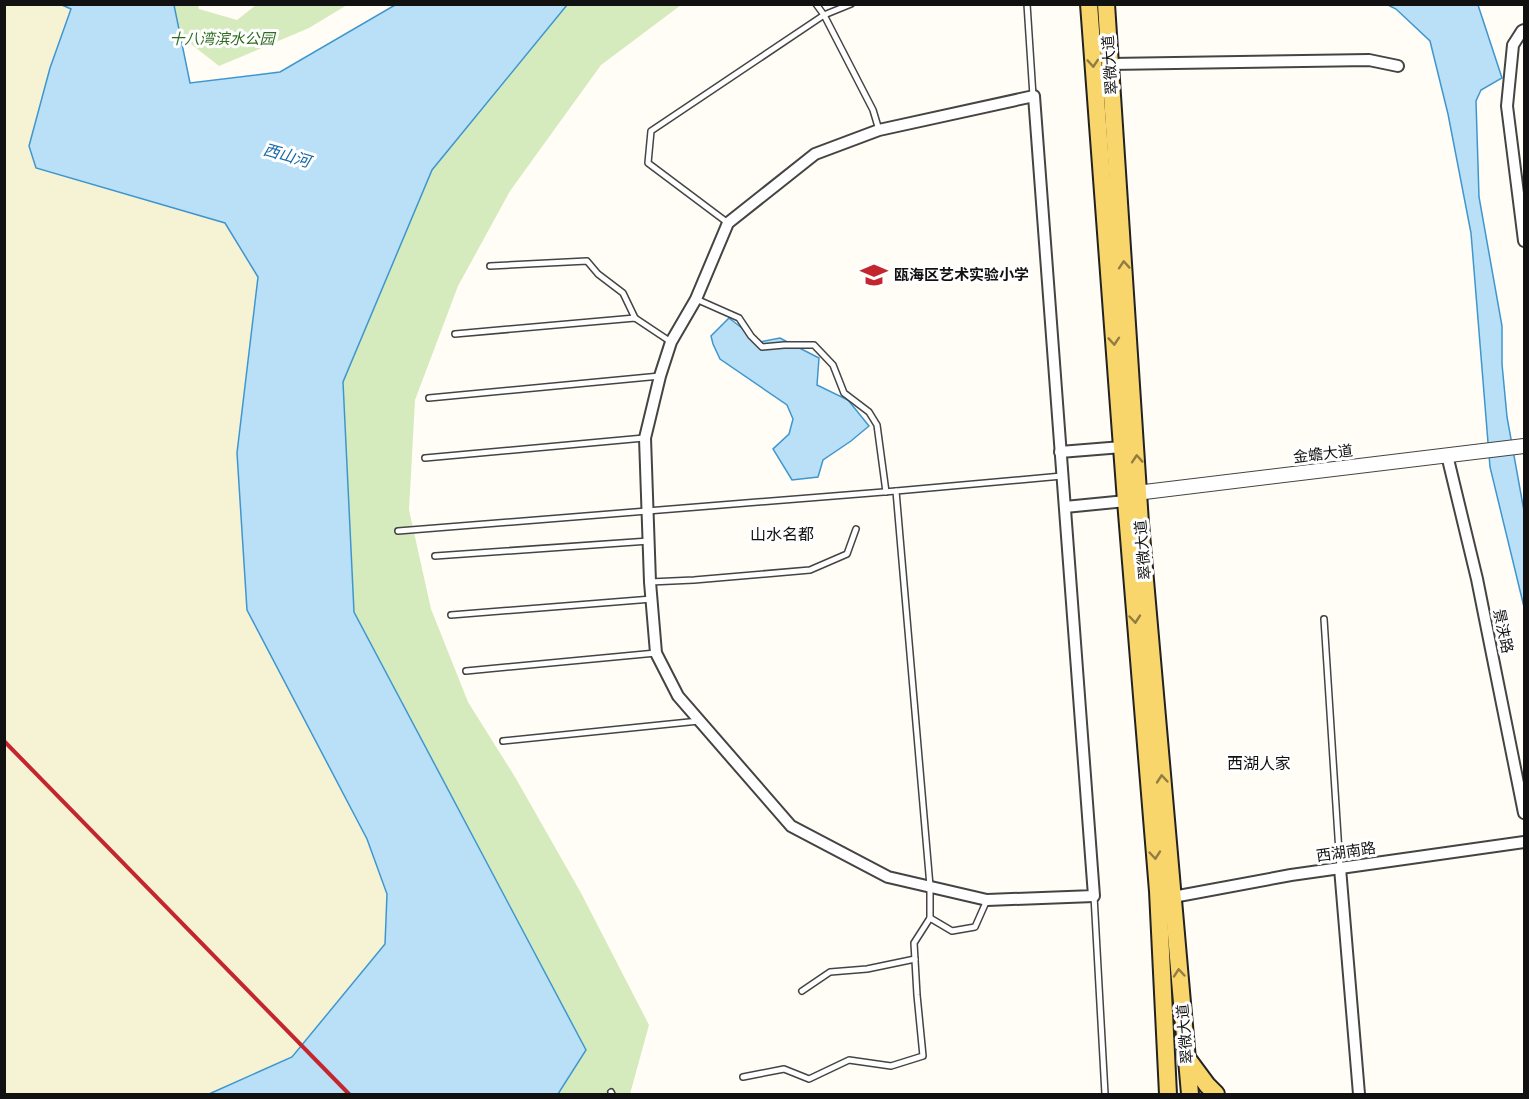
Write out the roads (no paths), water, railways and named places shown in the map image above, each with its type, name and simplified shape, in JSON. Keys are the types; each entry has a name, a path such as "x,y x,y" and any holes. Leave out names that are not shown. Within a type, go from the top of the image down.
{"main road":[{"name":"翠微大道","path":"1089,4 1122,447 1130,496 1173,897 1190,1095"},
{"name":"翠微大道","path":"1106,4 1130,496 1158,891 1168,1095"},
{"path":"1187,1058 1216,1095"}],"street":[{"path":"1524,30 1513,45 1507,106 1524,241"},
{"path":"1110,64 1369,60 1398,66"},
{"path":"1034,96 1094,896 987,900 888,877 791,826 678,696 656,653 650,582 645,438 671,342 696,299 728,223 815,154 879,130 1034,96"},
{"name":"金蟾大道","path":"1130,496 1520,446"},
{"path":"1060,452 1122,447"},
{"name":"景浃路","path":"1447,455 1477,579 1524,813"},
{"path":"1065,507 1130,496"},
{"name":"西湖南路","path":"1173,897 1292,875 1524,842"},
{"path":"1340,868 1359,1095"}],"lane":[{"path":"816,4 824,15 873,110 879,130"},
{"path":"728,223 648,163 651,131 824,15 851,4"},
{"path":"1027,4 1034,96"},
{"path":"490,266 587,261 598,274 623,293 636,318 671,342"},
{"path":"696,299 739,318 762,347 814,345 833,364 844,393 869,412 877,425 886,492"},
{"path":"454,334 636,318"},
{"path":"429,398 660,376"},
{"path":"425,458 645,438"},
{"path":"398,531 1062,476"},
{"path":"743,1077 784,1069 808,1079 849,1060 891,1066 923,1056 914,943 930,918 930,886 896,491"},
{"path":"650,582 810,570 847,554 856,528"},
{"path":"435,556 649,541"},
{"path":"450,615 652,599"},
{"path":"1324,619 1340,868"},
{"path":"466,671 656,653"},
{"path":"503,741 700,721"},
{"path":"1094,896 1105,1095"},
{"path":"930,918 952,931 975,927 987,900"},
{"path":"802,991 830,972 867,969 915,959"}],"water":[{"name":"西山河","path":"62,5 174,5 190,83 280,72 395,5 567,5 432,170 343,382 354,612 586,1050 558,1094 209,1094 292,1057 385,944 387,894 367,839 247,610 237,453 258,277 225,223 36,168 29,146 50,68 71,9"},
{"path":"1388,5 1478,5 1502,78 1481,90 1476,101 1479,197 1502,326 1502,364 1507,417 1524,511 1524,607 1490,467 1471,233 1448,114 1430,41 1396,9"},
{"path":"729,318 760,342 780,338 819,358 817,385 848,400 869,426 823,460 818,477 792,480 773,449 789,434 793,419 787,405 720,359 711,336"}],"railway":[{"path":"4,741 349,1094"}],"place":[{"name":"瓯海区艺术实验小学","path":"874,275"}],"district":[{"name":"山水名都","path":"782,534"},
{"name":"西湖人家","path":"1259,763"}],"park label":[{"name":"十八湾滨水公园","path":"222,39"}]}
